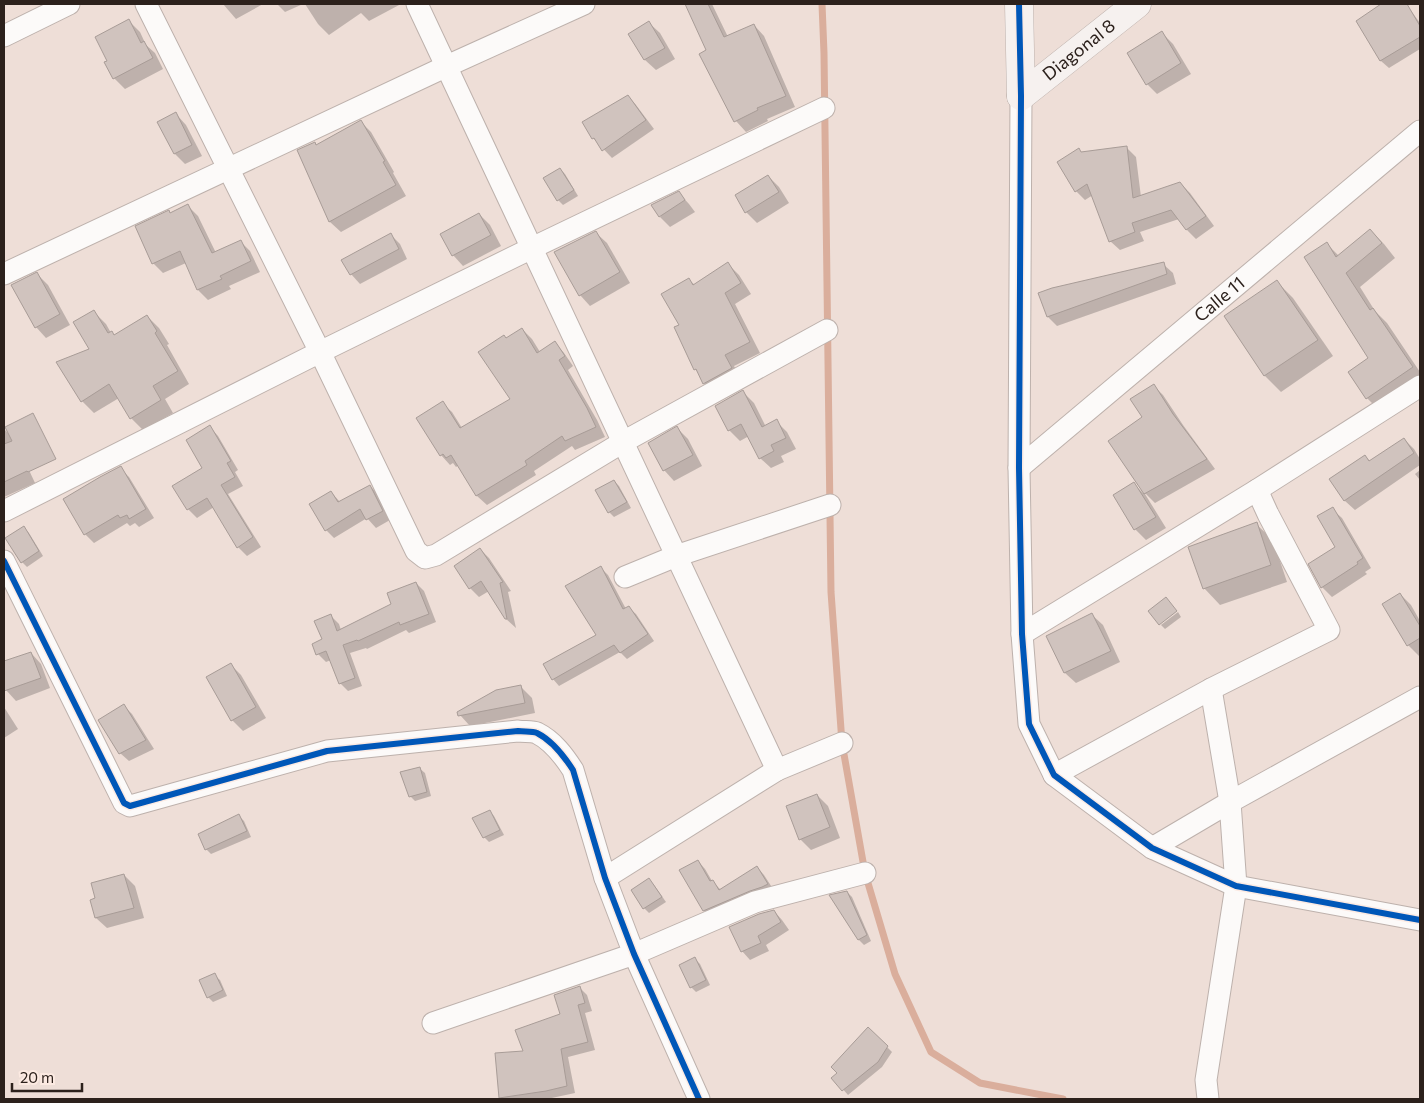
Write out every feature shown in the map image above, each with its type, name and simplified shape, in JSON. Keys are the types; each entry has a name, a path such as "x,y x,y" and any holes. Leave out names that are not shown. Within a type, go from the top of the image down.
{"street":[{"path":"4,36 69,4"},
{"path":"146,4 320,352 416,551 424,558 436,555 623,442 828,330"},
{"path":"417,4 777,770"},
{"path":"4,274 447,66 584,4"},
{"path":"1019,4 1021,96 1019,468 1022,634 1029,724 1054,775 1152,848 1236,886 1420,920"},
{"name":"Diagonal 8","path":"1021,96 1137,4"},
{"path":"4,511 320,352 824,108"},
{"name":"Calle 11","path":"1019,468 1420,131"},
{"path":"1022,634 1257,490 1420,386"},
{"path":"1054,775 1211,688 1329,630 1257,490"},
{"path":"625,577 676,556 830,505"},
{"path":"4,561 124,803 127,805 130,806 327,751 518,731 536,733 553,745 573,770 605,878 634,954 699,1099"},
{"path":"1208,1099 1206,1080 1236,886 1230,802 1211,688"},
{"path":"1152,848 1230,802 1420,697"},
{"path":"605,878 777,770 842,743"},
{"path":"433,1022 634,954 755,902 865,873"}],"building":[{"path":"685,4 708,4 724,37 754,24 786,96 757,108 758,110 734,122 699,54 706,50"},
{"path":"1381,4 1407,4 1420,26 1420,37 1380,61 1356,21"},
{"path":"129,19 141,43 144,41 153,58 113,79 104,62 107,61 95,37"},
{"path":"649,21 665,48 644,60 628,34"},
{"path":"1162,31 1181,63 1146,85 1127,53"},
{"path":"628,95 646,120 602,151 582,122"},
{"path":"176,112 192,145 174,154 157,122"},
{"path":"361,120 385,161 383,162 396,185 329,222 297,150 315,142 316,145"},
{"path":"1127,146 1133,198 1180,182 1206,216 1186,230 1171,210 1132,223 1135,232 1109,242 1087,184 1075,192 1057,162 1079,148 1081,152"},
{"path":"560,168 574,190 557,201 543,178"},
{"path":"768,175 779,192 745,213 735,195"},
{"path":"679,191 685,200 659,217 651,205"},
{"path":"188,204 212,253 241,240 251,261 220,276 222,279 197,290 180,251 152,264 135,226 169,210 170,213"},
{"path":"479,213 491,235 452,256 440,234"},
{"path":"1370,229 1382,243 1346,273 1370,310 1373,308 1413,367 1366,399 1348,372 1368,358 1304,257 1327,242 1336,257"},
{"path":"596,231 620,272 579,296 554,252"},
{"path":"391,233 399,249 350,275 341,260"},
{"path":"728,262 741,283 725,293 750,342 725,355 732,368 703,384 696,369 694,370 674,327 679,325 661,294 689,278 693,285"},
{"path":"1164,262 1167,274 1047,317 1038,293 1052,288"},
{"path":"37,272 60,314 35,328 11,285"},
{"path":"1277,280 1318,340 1264,376 1224,316"},
{"path":"94,310 108,333 112,331 114,335 147,315 157,331 155,333 178,371 153,386 161,400 130,419 109,384 81,402 56,362 89,349 73,322"},
{"path":"522,328 537,353 555,341 565,356 559,360 596,427 565,441 562,436 525,461 527,465 476,496 451,455 446,458 443,454 440,456 416,418 443,401 460,428 510,399 478,352 504,335 506,338"},
{"path":"1154,384 1173,414 1207,459 1144,494 1108,441 1142,417 1130,399"},
{"path":"743,390 762,427 777,419 786,438 771,445 774,451 759,459 741,424 728,431 715,406"},
{"path":"33,413 56,459 4,482 4,444 12,441 5,427"},
{"path":"210,425 231,461 227,463 235,477 221,485 253,537 237,548 207,498 187,510 172,486 202,468 186,440"},
{"path":"677,426 693,455 663,471 648,443"},
{"path":"1404,438 1414,453 1344,501 1329,479 1365,455 1369,461"},
{"path":"121,466 146,509 129,519 127,515 120,518 118,515 84,535 63,499"},
{"path":"614,480 627,502 608,513 595,490"},
{"path":"1134,482 1156,517 1134,530 1113,495"},
{"path":"370,485 383,511 366,520 360,509 325,531 309,504 331,491 338,502"},
{"path":"1333,507 1363,558 1357,562 1358,564 1321,588 1308,564 1335,547 1317,516"},
{"path":"1257,522 1271,565 1203,589 1188,547"},
{"path":"24,526 39,551 21,563 5,538"},
{"path":"480,548 503,582 500,583 507,619 505,619 481,581 469,589 454,566"},
{"path":"601,566 623,609 629,606 648,634 620,653 614,645 552,680 543,664 596,635 565,586"},
{"path":"416,582 429,614 400,625 399,622 358,641 343,645 355,678 339,684 326,651 316,655 312,644 322,639 314,621 331,614 337,631 391,604 387,593"},
{"path":"1400,593 1420,626 1420,638 1407,646 1382,604"},
{"path":"1166,597 1177,611 1159,625 1148,611"},
{"path":"1092,613 1111,651 1064,673 1046,636"},
{"path":"31,652 41,678 4,691 4,661"},
{"path":"231,663 256,707 231,721 206,677"},
{"path":"521,685 525,703 458,716 457,712 496,690"},
{"path":"124,704 146,740 119,754 98,720"},
{"path":"420,767 427,792 409,797 400,772"},
{"path":"817,794 830,827 799,840 786,806"},
{"path":"490,810 500,830 483,838 472,818"},
{"path":"239,814 247,831 205,850 198,834"},
{"path":"698,860 710,881 713,880 719,890 757,866 768,884 703,911 679,870"},
{"path":"124,874 134,908 95,918 90,900 95,898 91,883"},
{"path":"649,878 662,897 643,909 631,890"},
{"path":"847,891 867,935 858,940 829,895"},
{"path":"774,910 781,922 758,936 761,943 741,952 729,927 759,914"},
{"path":"695,957 706,980 690,988 679,965"},
{"path":"215,973 223,990 207,998 199,980"},
{"path":"580,986 585,1003 578,1005 588,1042 561,1049 567,1086 499,1098 495,1053 523,1051 515,1030 560,1014 554,995"},
{"path":"868,1027 888,1046 878,1062 842,1091 831,1078 837,1073 831,1067"}],"waterway":[{"path":"822,4 831,592 842,743 865,873 895,974 931,1052 980,1083 1063,1099"}],"cycle path":[{"path":"1019,4 1021,96 1019,468 1022,634 1029,724 1054,775 1152,848 1236,886 1420,920"},
{"path":"4,561 124,803 130,806 327,751 518,731 535,732 543,736 562,754 573,770 605,878 634,954 699,1099"}]}
